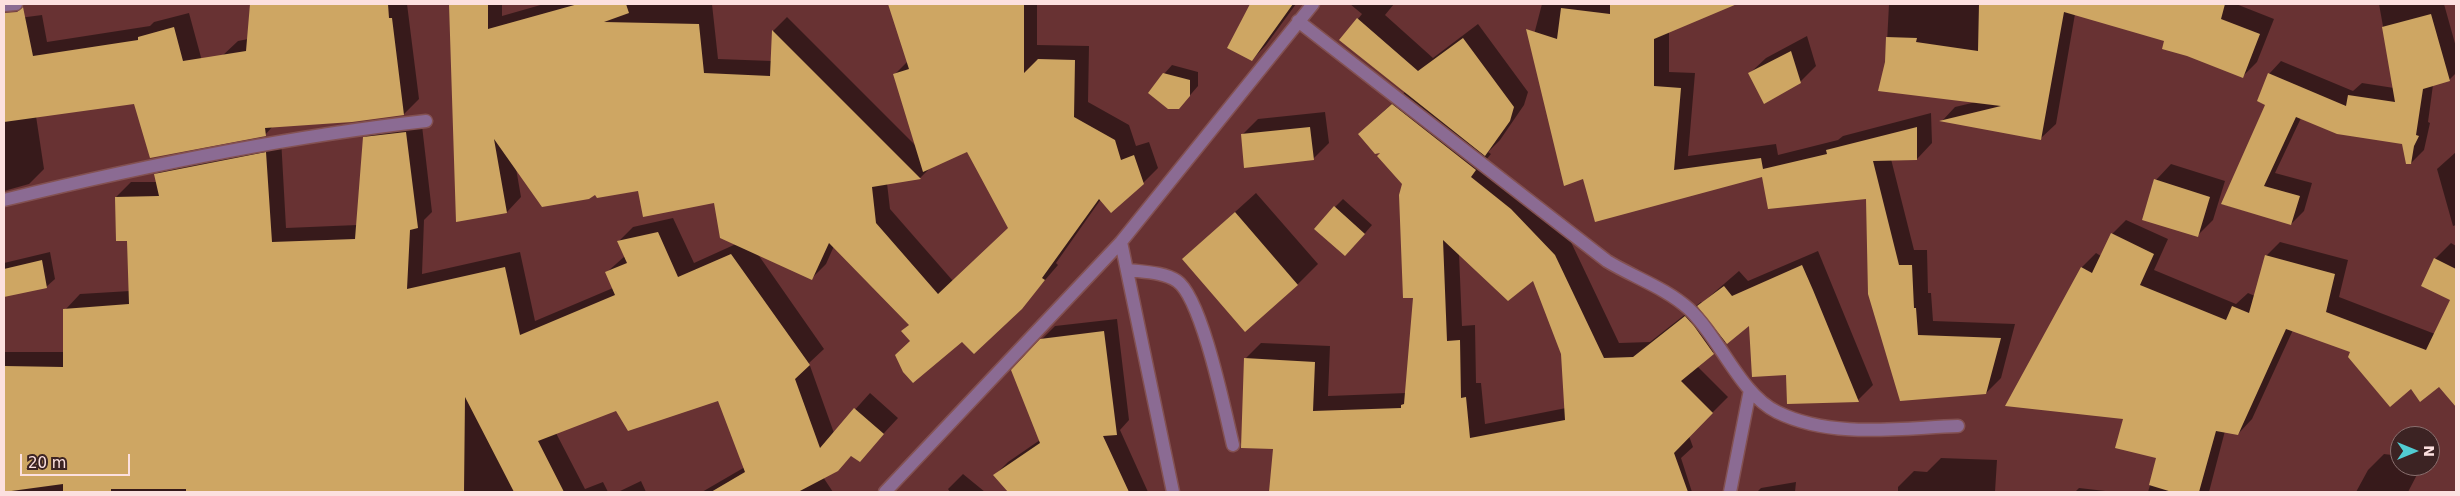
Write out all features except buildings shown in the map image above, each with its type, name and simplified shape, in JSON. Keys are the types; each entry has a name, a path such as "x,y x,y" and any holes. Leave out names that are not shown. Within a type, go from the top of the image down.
{"street":[{"path":"4,5 16,4"},
{"path":"884,492 1121,242 1313,4"},
{"path":"1298,21 1607,261 1663,290 1688,308 1714,337 1750,390 1776,412 1805,423 1844,429 1958,426"},
{"path":"4,200 196,156 352,129 426,121"},
{"path":"1121,242 1173,492"},
{"path":"1128,270 1162,275 1177,281 1189,296 1204,333 1233,445"},
{"path":"1730,492 1750,390"}]}
